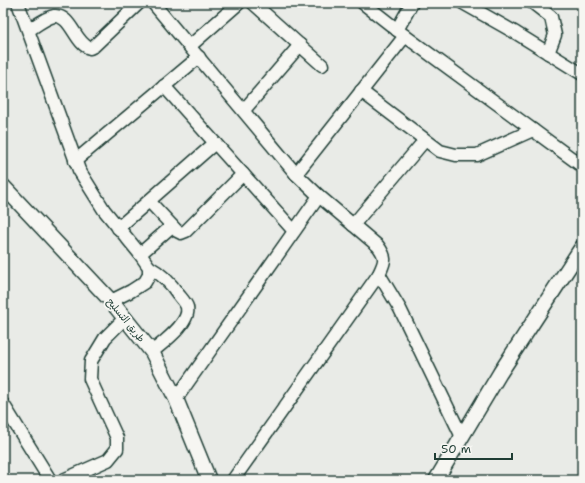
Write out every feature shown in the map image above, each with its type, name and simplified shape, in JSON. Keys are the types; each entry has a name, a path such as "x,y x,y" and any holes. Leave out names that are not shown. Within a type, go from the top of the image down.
{"street":[{"path":"18,3 79,170 104,210 118,228 149,267 160,273 187,306 188,314 182,326 152,352"},
{"path":"29,30 53,16 60,16 65,20 83,44 90,48 139,3"},
{"path":"153,3 199,56 296,174 319,196 378,246 384,254 384,264 379,274 233,480"},
{"path":"190,46 239,3"},
{"path":"253,3 322,65"},
{"path":"363,3 401,33 582,166"},
{"path":"296,174 361,91 401,33 412,3"},
{"path":"463,3 582,74"},
{"path":"533,3 551,16 555,35 548,54"},
{"path":"244,110 300,45"},
{"path":"75,161 199,56"},
{"path":"164,86 294,231"},
{"path":"361,91 440,151 456,155 477,155 533,130"},
{"path":"353,225 425,140"},
{"path":"118,228 215,143"},
{"path":"149,201 172,226 181,233 186,231 243,174"},
{"name":"طريق التسليح","path":"3,186 111,301 152,352 176,400 209,480"},
{"path":"176,400 319,196"},
{"path":"140,254 172,226"},
{"path":"436,480 500,372 582,247"},
{"path":"111,301 131,292 145,282 149,275 149,267"},
{"path":"379,274 400,309 462,437"},
{"path":"63,480 108,460 117,449 117,438 90,379 91,361 105,338 125,318"},
{"path":"3,404 50,480"}]}
